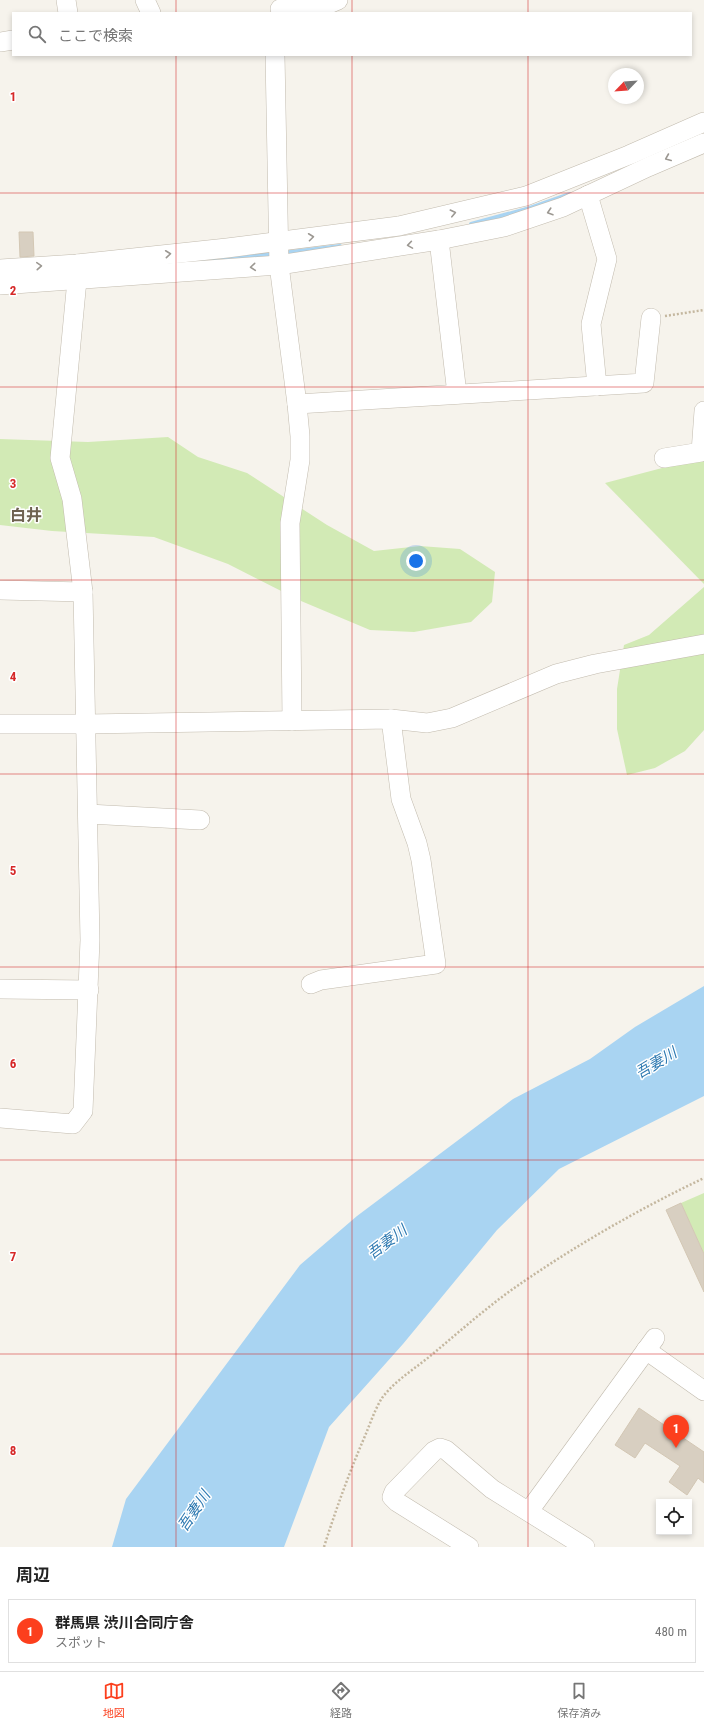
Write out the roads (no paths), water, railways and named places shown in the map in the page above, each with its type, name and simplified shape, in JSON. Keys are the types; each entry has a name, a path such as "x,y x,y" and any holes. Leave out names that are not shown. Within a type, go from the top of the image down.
{"street":[{"path":"66,0 68,12"},
{"path":"145,0 151,12"},
{"path":"281,7 324,6 338,0"},
{"path":"0,42 12,40"},
{"path":"275,56 279,253 297,404 300,460 290,523 292,721"},
{"path":"0,285 77,271 439,240 504,227 563,207 588,196 633,166 703,124"},
{"path":"279,253 526,196 633,166 704,143"},
{"path":"588,196 607,259 591,324 597,386"},
{"path":"439,240 457,394"},
{"path":"0,269 77,271"},
{"path":"0,1118 73,1124 83,1111 90,940 83,592 72,499 60,458 77,271"},
{"path":"297,404 644,383 651,318"},
{"path":"664,458 701,452 704,411"},
{"path":"0,590 83,592"},
{"path":"0,724 391,719 427,723 452,718 556,674 595,664 704,644"},
{"path":"311,984 321,980 436,964 421,860 417,843 401,799 391,719"},
{"path":"88,814 200,820"},
{"path":"0,989 89,990"},
{"path":"529,1511 650,1344 704,1391"},
{"path":"469,1547 397,1502 392,1497 394,1492 434,1451 440,1448 446,1450 492,1489 585,1547"}],"water":[{"name":"吾妻川","path":"704,986 704,1096 559,1169 497,1230 403,1344 329,1427 284,1547 112,1547 126,1499 300,1265 357,1216 513,1099 590,1059 635,1027"}],"waterway":[{"path":"471,224 530,208 570,194"},
{"path":"283,253 340,246"},
{"path":"194,261 275,254"}],"place":[{"name":"群馬県 渋川合同庁舎","path":"676,1448"}],"district":[{"name":"白井","path":"26,515"}]}
